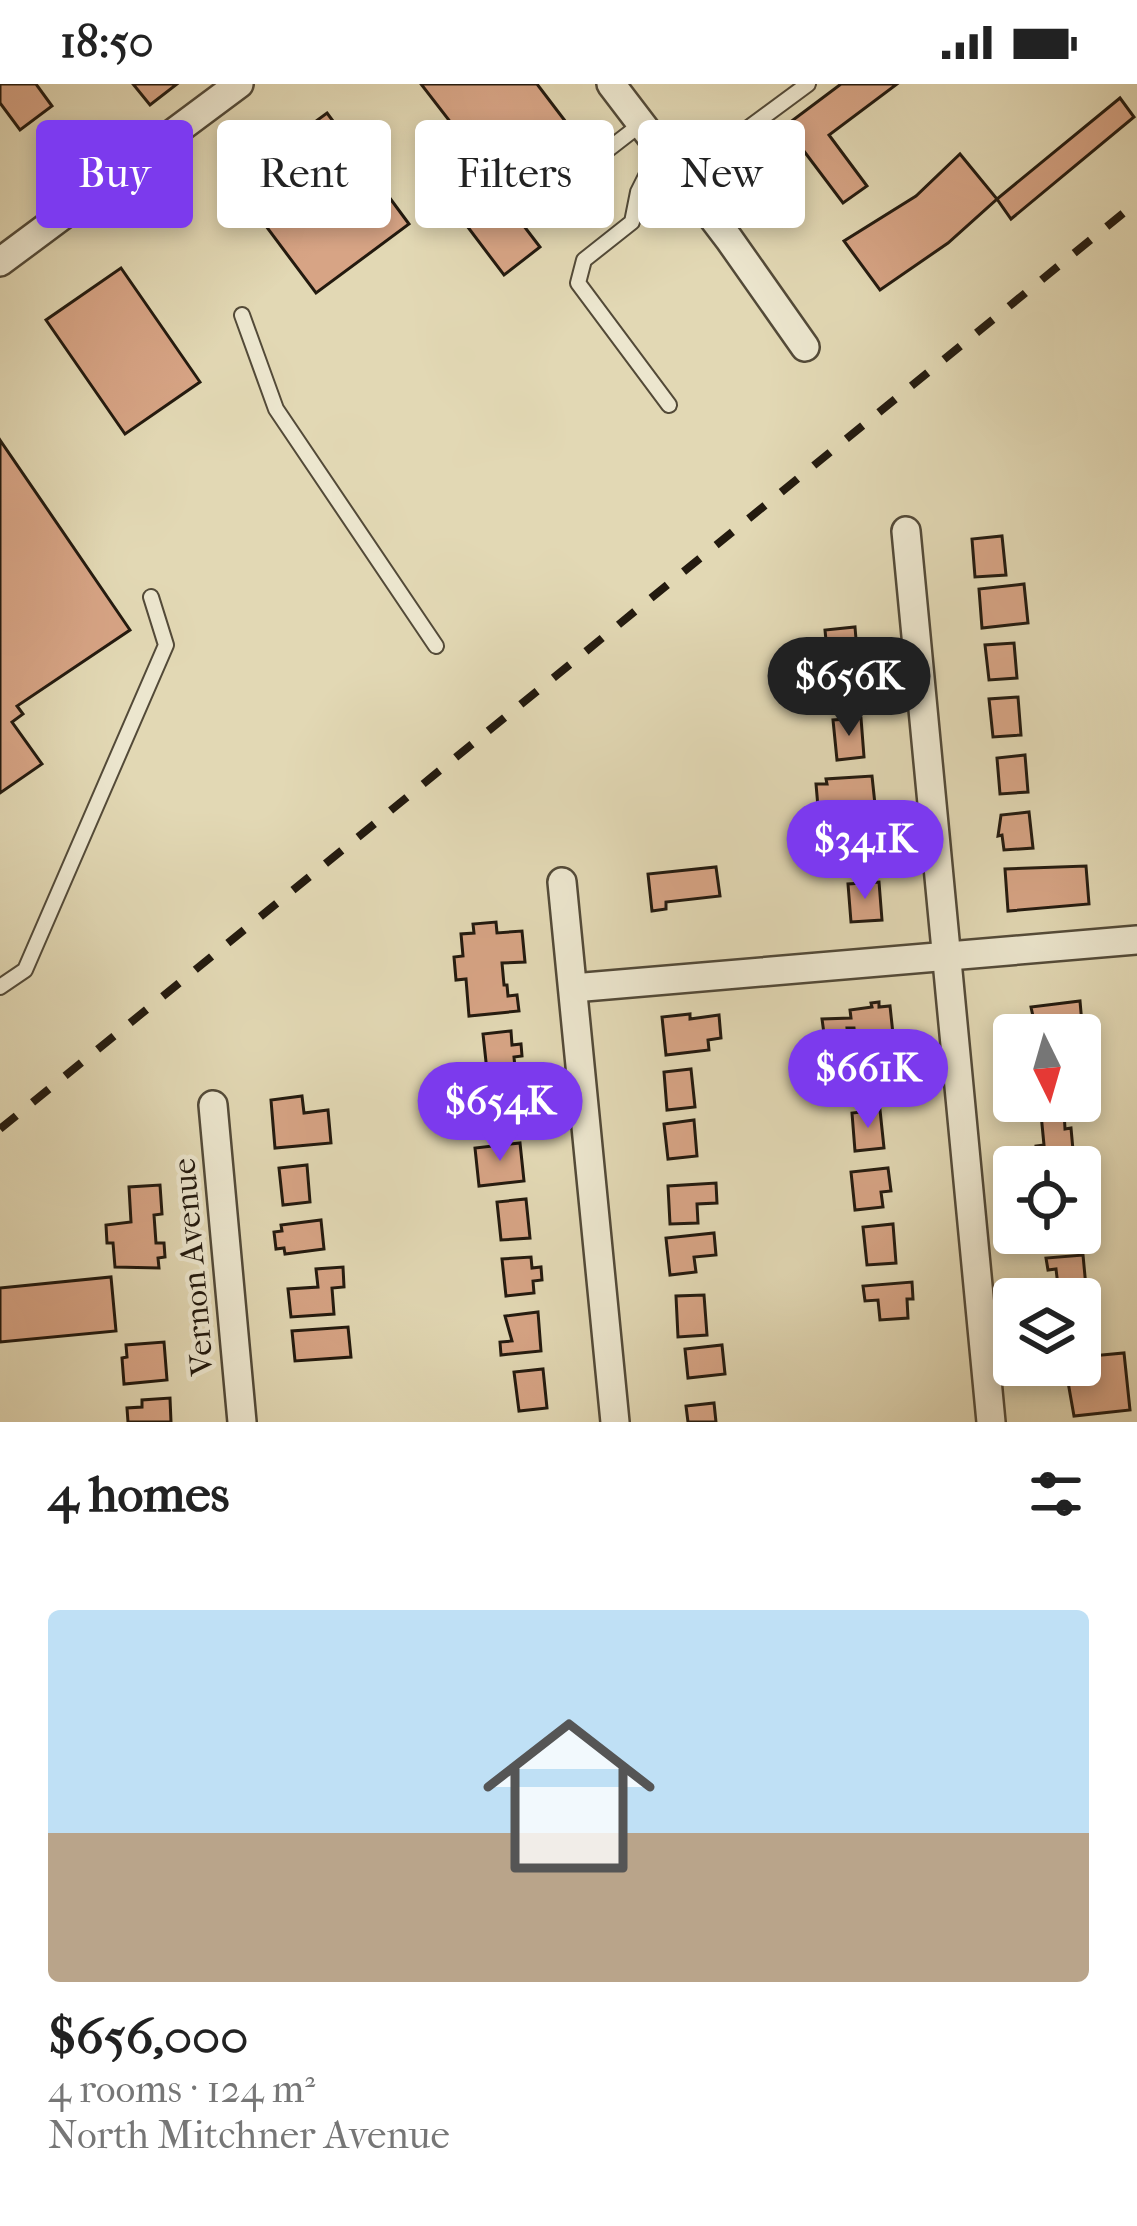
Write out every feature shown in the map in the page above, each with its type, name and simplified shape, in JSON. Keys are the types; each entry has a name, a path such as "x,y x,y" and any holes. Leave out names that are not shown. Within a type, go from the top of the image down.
{"street":[{"path":"0,262 239,84"},
{"path":"610,84 638,120"},
{"path":"719,228 805,347"},
{"path":"906,531 991,1422"},
{"path":"562,882 615,1422"},
{"path":"573,988 1137,940"},
{"name":"Vernon Avenue","path":"213,1106 242,1422"}],"lane":[{"path":"759,120 808,84"},
{"path":"614,145 638,126"},
{"path":"638,192 632,222 584,260 578,283 669,405"},
{"path":"242,315 276,409 436,646"},
{"path":"0,987 25,970 166,645 151,597"}],"building":[{"path":"0,84 36,84 52,106 20,130 0,103"},
{"path":"133,84 177,84 150,105"},
{"path":"421,84 537,84 564,120 449,120"},
{"path":"841,84 897,84 829,135 867,186 843,203 805,153 805,120 793,120"},
{"path":"1120,98 1134,117 1011,219 997,199"},
{"path":"960,154 997,199 948,243 880,290 844,241 916,196"},
{"path":"391,200 409,224 316,293 267,228 391,228"},
{"path":"469,228 525,228 540,247 504,275"},
{"path":"121,268 200,382 125,434 46,320"},
{"path":"0,440 130,630 17,706 23,714 12,722 42,764 0,793"},
{"path":"1002,536 1006,575 975,577 972,539"},
{"path":"1024,584 1028,623 982,628 979,589"},
{"path":"855,627 861,700 832,702 825,630"},
{"path":"1014,643 1017,678 989,680 985,645"},
{"path":"1018,697 1021,735 993,737 989,699"},
{"path":"861,718 864,757 837,760 833,720"},
{"path":"1025,755 1028,792 1000,794 997,758"},
{"path":"872,776 876,814 807,820 806,808 818,807 816,784"},
{"path":"1029,812 1033,848 1004,850 1002,835 998,836 1001,815"},
{"path":"873,831 876,870 826,874 822,835"},
{"path":"1086,866 1089,904 1008,911 1005,869"},
{"path":"716,867 720,896 666,902 666,909 652,911 648,874"},
{"path":"879,882 882,920 851,922 848,884"},
{"path":"496,922 497,933 522,931 525,962 502,963 504,985 508,996 517,995 519,1011 469,1016 466,979 456,980 454,957 463,956 461,934 474,933 473,924"},
{"path":"1080,1001 1081,1014 1032,1014 1031,1007"},
{"path":"879,1002 879,1007 890,1006 893,1034 855,1038 854,1028 847,1028 848,1038 825,1041 822,1019 851,1018 850,1010"},
{"path":"690,1014 690,1019 719,1015 721,1038 708,1040 709,1050 666,1055 662,1017"},
{"path":"511,1031 512,1045 521,1044 522,1056 514,1057 515,1068 487,1071 483,1034"},
{"path":"892,1055 893,1063 888,1064 891,1092 862,1094 859,1056"},
{"path":"691,1069 695,1107 667,1110 664,1072"},
{"path":"515,1087 519,1125 491,1128 487,1090"},
{"path":"302,1096 304,1113 328,1110 331,1143 275,1148 271,1100"},
{"path":"880,1110 884,1148 855,1151 852,1113"},
{"path":"694,1120 697,1156 668,1159 664,1124"},
{"path":"1042,1122 1065,1122 1065,1129 1071,1128 1073,1146 1036,1146 1044,1145"},
{"path":"520,1143 524,1181 479,1186 475,1148"},
{"path":"307,1165 310,1202 283,1205 279,1168"},
{"path":"888,1168 891,1191 881,1192 883,1207 855,1210 851,1172"},
{"path":"716,1183 717,1203 697,1204 698,1223 670,1224 668,1186"},
{"path":"160,1185 162,1214 154,1215 156,1243 164,1243 165,1257 158,1258 159,1268 115,1267 106,1225 131,1222 129,1187"},
{"path":"526,1199 530,1238 501,1240 497,1202"},
{"path":"321,1220 324,1249 285,1254 284,1248 276,1249 274,1232 282,1231 281,1225"},
{"path":"893,1224 896,1263 867,1265 863,1227"},
{"path":"714,1233 716,1255 694,1257 696,1272 670,1275 666,1238"},
{"path":"1083,1255 1085,1278 1057,1278 1056,1269 1048,1270 1046,1258"},
{"path":"531,1257 532,1268 541,1267 542,1280 533,1281 534,1293 506,1296 502,1259"},
{"path":"343,1267 344,1287 332,1288 334,1314 291,1317 288,1289 318,1287 316,1269"},
{"path":"111,1277 116,1331 0,1342 0,1288"},
{"path":"912,1282 908,1318 880,1320 878,1300 865,1301 863,1286"},
{"path":"704,1295 707,1335 678,1337 676,1296"},
{"path":"538,1312 541,1351 501,1355 500,1342 512,1341 505,1316"},
{"path":"348,1327 351,1357 295,1361 292,1331"},
{"path":"164,1342 167,1380 124,1384 126,1345"},
{"path":"722,1345 725,1374 688,1378 685,1349"},
{"path":"1124,1353 1130,1410 1074,1416 1069,1386 1101,1386 1101,1355"},
{"path":"543,1369 547,1408 519,1411 514,1372"},
{"path":"170,1398 171,1422 128,1422 127,1408 142,1407 142,1400"},
{"path":"714,1403 716,1422 688,1422 686,1406"}],"railway":[{"path":"0,1129 1137,202"}]}
